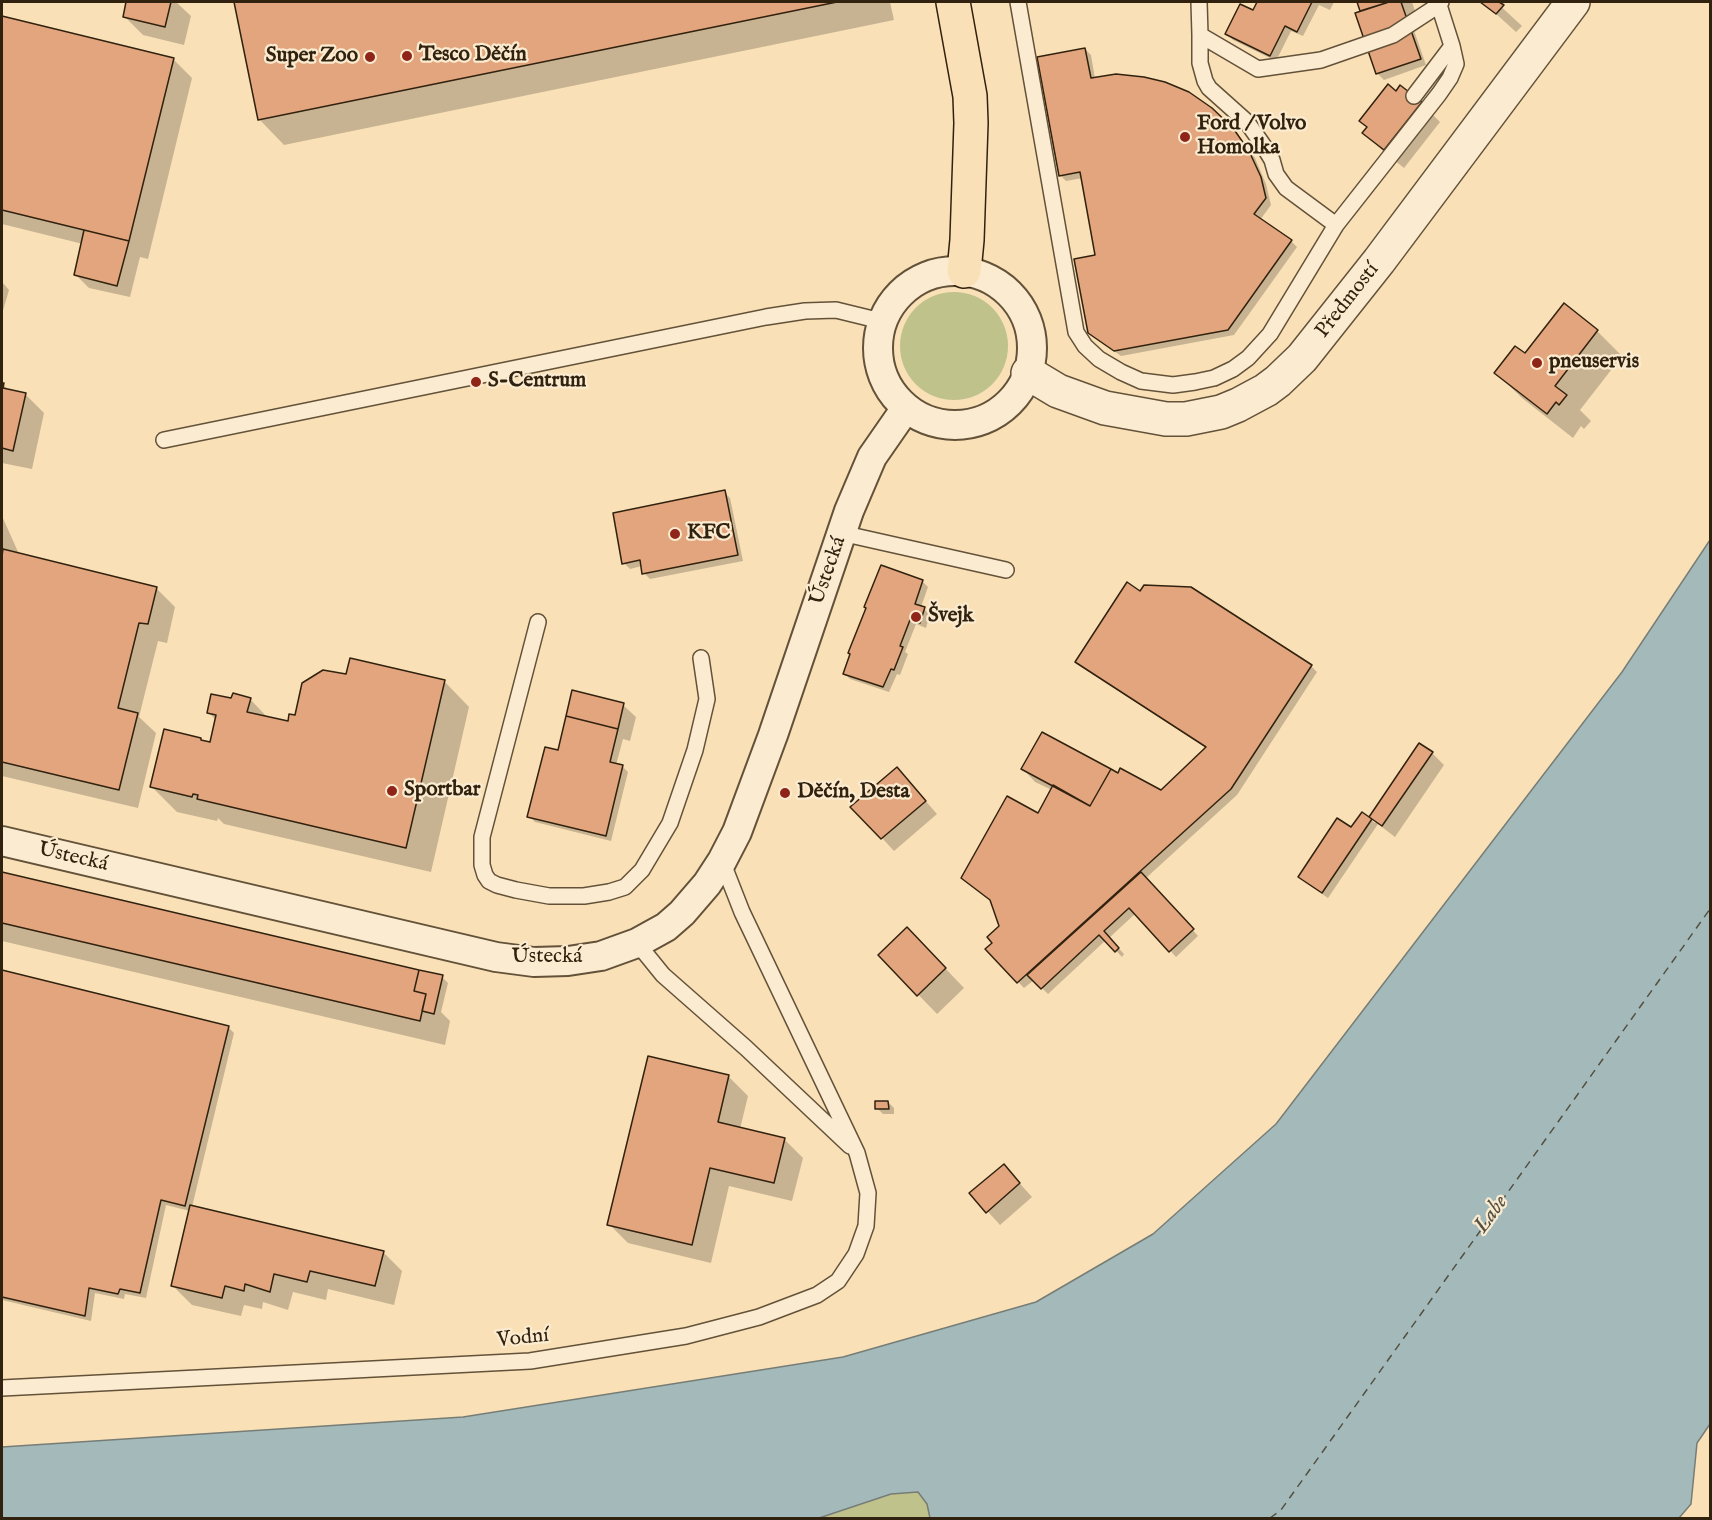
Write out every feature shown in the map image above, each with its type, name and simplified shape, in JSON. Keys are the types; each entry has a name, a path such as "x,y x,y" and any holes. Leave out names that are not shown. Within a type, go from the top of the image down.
{"main road":[{"path":"953,2 970,105 964,271"}],"street":[{"name":"Předmostí","path":"1028,373 1058,391 1105,408 1166,419 1186,419 1221,412 1266,390 1302,358 1398,237 1573,2"},
{"path":"964,271 986,277 1005,289 1020,307 1029,328 1032,350 1028,373 1016,395 998,412 976,422 952,425 927,420 906,408 890,390 880,369 877,345 881,321 894,299 914,281 938,272 964,271"},
{"name":"Ústecká","path":"2,841 496,957 534,962 568,962 601,956 637,943 666,927 682,913 707,884 737,832 773,735 841,533 872,457 906,408"}],"lane":[{"path":"1018,2 1076,332 1085,346 1100,359 1141,381 1159,384 1173,385 1214,378 1233,369 1248,358 1270,334 1336,225 1450,78 1456,64 1440,3 1393,35 1321,60 1258,69 1200,35"},
{"path":"1200,2 1200,63 1209,88 1247,122 1272,160 1276,174 1286,188 1336,225"},
{"path":"1414,96 1452,46"},
{"path":"164,440 766,316 806,310 836,310 881,321"},
{"path":"841,533 1006,570"},
{"path":"538,622 482,837 482,866 485,875 489,881 497,885 516,890 549,896 584,896 625,887 642,870 670,824 695,750 707,699 702,658"},
{"name":"Vodní","path":"2,1388 530,1361 686,1336 748,1320 817,1295 838,1281 856,1254 866,1226 868,1192 857,1153 742,912 722,861"},
{"path":"637,943 663,975 746,1048 857,1153"}],"green space":[{"path":"954,292 975,296 992,308 1004,325 1008,346 1004,367 992,384 975,396 954,400 933,396 916,384 904,367 900,346 904,325 916,308 933,296"},
{"path":"918,1492 927,1504 930,1518 819,1518 891,1494"}],"water":[{"name":"Labe","path":"1710,540 1710,1424 1697,1443 1691,1504 1679,1518 930,1518 927,1504 918,1492 891,1494 819,1518 2,1518 2,1447 463,1417 843,1357 1036,1302 1153,1234 1276,1124 1622,672"}],"building":[{"path":"126,2 171,2 165,27 123,17"},
{"name":"Tesco Děčín","path":"234,2 837,2 258,120"},
{"path":"1257,2 1312,2 1297,32 1285,26 1270,56 1225,34 1240,4 1253,10"},
{"path":"1357,2 1389,2 1360,11"},
{"path":"1389,2 1401,2 1421,59 1376,74 1355,13"},
{"path":"1480,2 1499,2 1504,5 1496,14"},
{"path":"2,16 174,58 129,241 2,210"},
{"path":"1085,48 1091,78 1116,74 1144,77 1165,82 1189,92 1212,108 1233,128 1249,151 1261,177 1266,198 1254,214 1292,240 1228,330 1114,351 1088,333 1074,259 1095,255 1080,172 1059,176 1037,57"},
{"path":"1388,84 1396,91 1400,85 1422,102 1384,150 1362,133 1367,127 1359,121"},
{"path":"84,230 129,241 117,286 74,275"},
{"name":"pneuservis","path":"1564,303 1598,330 1555,386 1567,395 1559,405 1556,402 1547,414 1494,373 1515,346 1525,353"},
{"path":"2,383 4,383 3,388 26,393 13,451 2,448"},
{"name":"KFC","path":"725,490 738,555 642,574 640,560 622,564 613,513"},
{"path":"3,549 157,587 148,624 139,623 118,708 138,713 119,790 2,762"},
{"path":"881,565 923,580 915,604 925,607 920,623 910,620 894,670 891,669 883,687 843,674 850,654 848,653 866,608 864,607"},
{"path":"1127,582 1140,591 1144,585 1191,587 1312,665 1231,789 1017,983 985,949 992,943 987,937 999,926 990,900 961,878 1007,796 1038,813 1053,785 1090,806 1111,769 1118,773 1120,768 1161,790 1206,747 1075,662"},
{"path":"350,658 445,680 406,848 197,799 198,795 193,794 192,797 150,787 164,729 210,742 216,715 207,713 211,694 231,698 233,693 251,698 247,712 288,721 289,714 295,715 302,683 323,670 346,674"},
{"path":"572,690 624,703 618,729 566,716"},
{"path":"566,716 618,729 610,762 623,765 606,836 527,817 545,747 558,750"},
{"path":"1042,732 1111,769 1090,806 1021,769"},
{"path":"1419,743 1433,752 1382,826 1369,817"},
{"path":"897,767 926,801 881,839 850,807"},
{"path":"1362,812 1372,819 1322,893 1298,877 1337,818 1351,827"},
{"path":"2,872 419,970 414,991 426,994 420,1021 2,923"},
{"path":"1141,872 1194,929 1169,952 1129,908 1104,931 1119,948 1115,952 1099,935 1041,989 1027,975"},
{"path":"907,927 946,968 917,996 878,955"},
{"path":"2,970 229,1026 185,1206 161,1200 140,1293 120,1289 118,1294 89,1288 85,1316 2,1297"},
{"path":"419,970 443,975 434,1014 422,1011 426,994 414,991"},
{"path":"648,1056 729,1075 718,1122 785,1138 774,1183 710,1168 692,1245 607,1225"},
{"path":"875,1101 888,1101 889,1109 875,1109"},
{"path":"1004,1164 1020,1183 986,1213 969,1193"},
{"path":"190,1205 384,1251 375,1286 310,1271 307,1282 274,1274 270,1292 245,1284 244,1291 225,1286 222,1298 171,1286"}],"ferry route":[{"path":"1270,1518 1281,1510 1710,909"}],"place":[{"name":"Tesco Děčín","path":"407,56"},
{"name":"Super Zoo","path":"370,57"},
{"name":"Ford / Volvo Homolka","path":"1185,137"},
{"name":"pneuservis","path":"1537,363"},
{"name":"S-Centrum","path":"476,382"},
{"name":"KFC","path":"675,534"},
{"name":"Švejk","path":"916,617"},
{"name":"Sportbar","path":"392,791"},
{"name":"Děčín, Desta","path":"785,793"}]}
